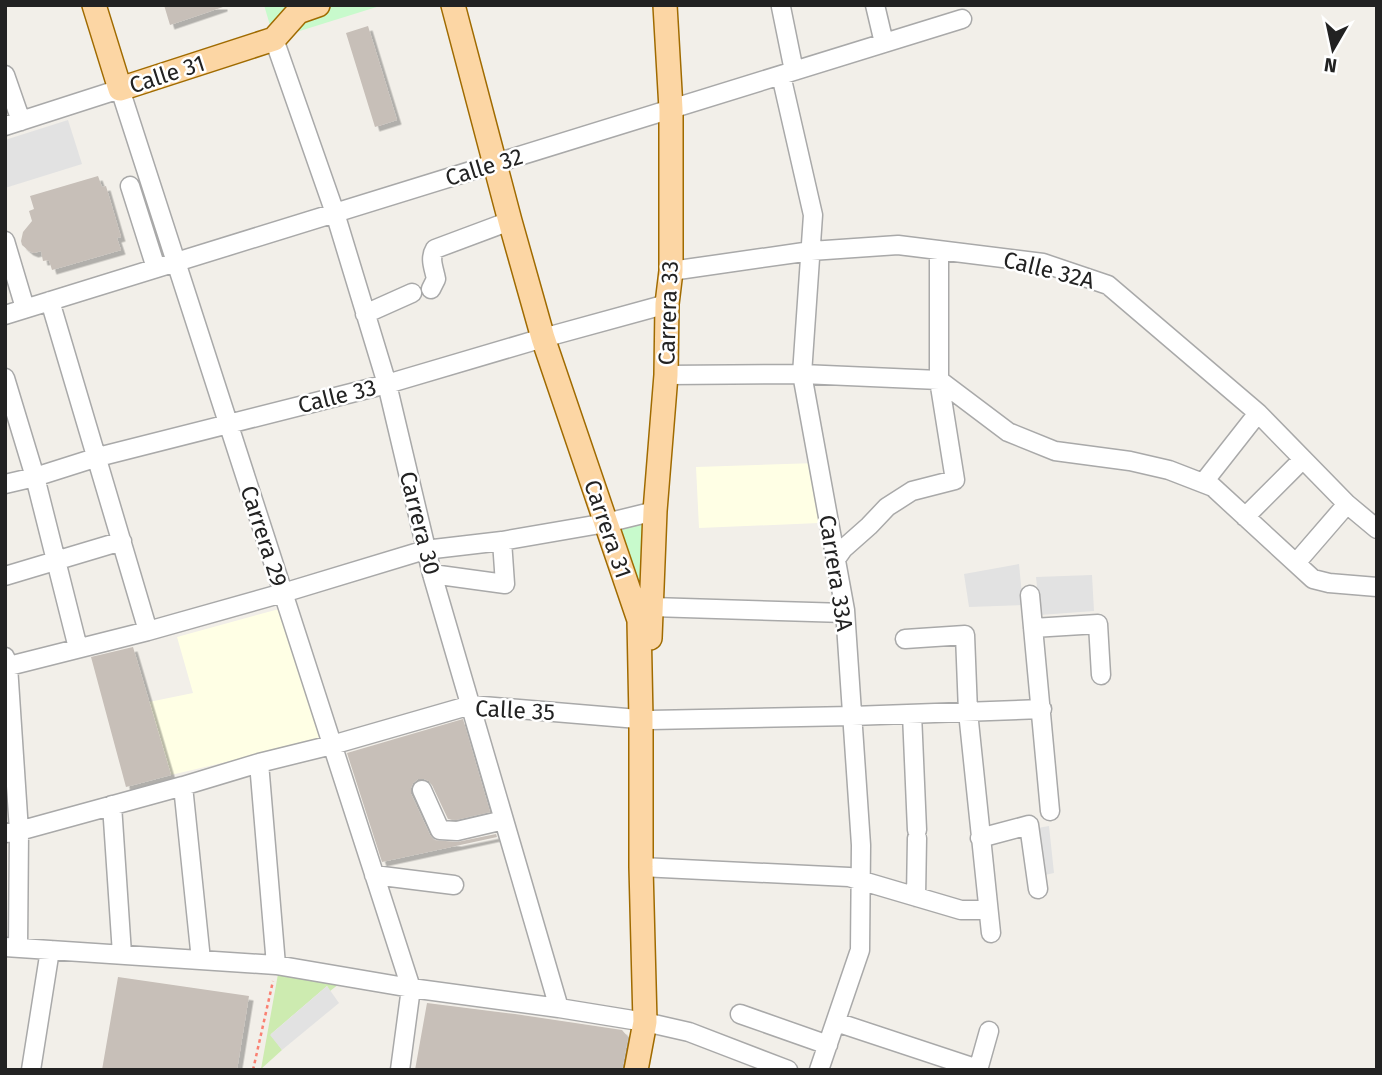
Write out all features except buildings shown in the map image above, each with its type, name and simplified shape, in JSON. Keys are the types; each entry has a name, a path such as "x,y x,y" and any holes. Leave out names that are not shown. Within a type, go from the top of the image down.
{"main road":[{"name":"Carrera 29","path":"94,5 120,89"},
{"path":"274,39 298,12 318,5"},
{"name":"Carrera 31","path":"453,5 543,338 639,620 646,719 650,1023 648,1070"},
{"name":"Carrera 33","path":"651,613 671,271 671,109 665,5"},
{"name":"Calle 31","path":"120,89 274,39"},
{"name":"Carrera 31","path":"646,719 651,613"},
{"name":"Carrera 31","path":"636,1070 650,1023"}],"street":[{"path":"875,5 884,43"},
{"name":"Carrera 33A","path":"781,7 787,73 813,215 802,374 845,613 861,845 860,950 819,1070"},
{"name":"Calle 32","path":"5,315 17,297 50,301 962,19"},
{"name":"Carrera 30","path":"274,39 335,213 387,384 425,550 559,1008"},
{"path":"5,75 13,124"},
{"name":"Calle 31","path":"13,124 120,89"},
{"name":"Carrera 29","path":"120,89 411,988 400,1070"},
{"path":"130,186 156,268"},
{"path":"431,289 436,279 432,260 435,249 510,221"},
{"path":"5,241 17,297"},
{"name":"Calle 32A","path":"671,271 811,251 898,245 1043,264 1108,285 1258,413 1347,504 1377,529"},
{"path":"836,559 887,507 912,491 955,480 939,380 939,250"},
{"path":"365,314 412,293"},
{"path":"50,301 148,631"},
{"name":"Calle 33","path":"5,484 97,457 387,384 667,304"},
{"path":"666,375 802,374 939,380 1008,432 1055,451 1130,461 1169,470 1213,487 1313,579 1377,587"},
{"path":"5,378 10,411 35,477 78,648"},
{"path":"1203,483 1258,413"},
{"path":"1245,517 1303,459"},
{"path":"1296,563 1347,504"},
{"path":"655,512 502,541 425,550 148,631 6,663 12,832 12,947 276,965 411,988 559,1008 689,1032 788,1070"},
{"path":"5,576 58,570 122,541"},
{"path":"432,574 505,584 502,541"},
{"path":"1030,595 1050,811"},
{"path":"651,613 845,613"},
{"path":"1033,628 1098,624 1101,676"},
{"path":"905,639 965,635 968,712 991,933"},
{"name":"Calle 35","path":"12,832 471,705 646,719 852,716 1041,709"},
{"path":"912,714 917,834 916,897"},
{"path":"259,763 276,965"},
{"path":"183,786 201,960"},
{"path":"422,790 440,830 457,831 504,820"},
{"path":"112,805 122,954"},
{"path":"980,838 1029,825 1038,889"},
{"path":"648,867 849,877 961,911 988,910"},
{"path":"374,876 454,885"},
{"path":"31,1070 50,950"},
{"path":"740,1014 828,1045"},
{"path":"836,1022 978,1069 989,1031"}],"path":[{"path":"253,1070 276,965"}],"shaded area":[{"path":"68,120 82,164 5,188 5,140"},
{"path":"817,463 819,523 699,528 696,467"},
{"path":"1019,564 1023,605 969,607 964,574"},
{"path":"1092,575 1094,611 1040,615 1036,577"},
{"path":"279,609 324,739 171,775 149,702 193,693 177,637"},
{"path":"1049,826 1054,873 1040,876 1032,829"},
{"path":"327,986 339,1003 282,1050 270,1035"}],"green space":[{"path":"264,5 383,5 274,39"},
{"path":"646,522 641,600 615,531"},
{"path":"278,974 339,984 330,991 327,986 271,1034 282,1050 261,1069"}]}
